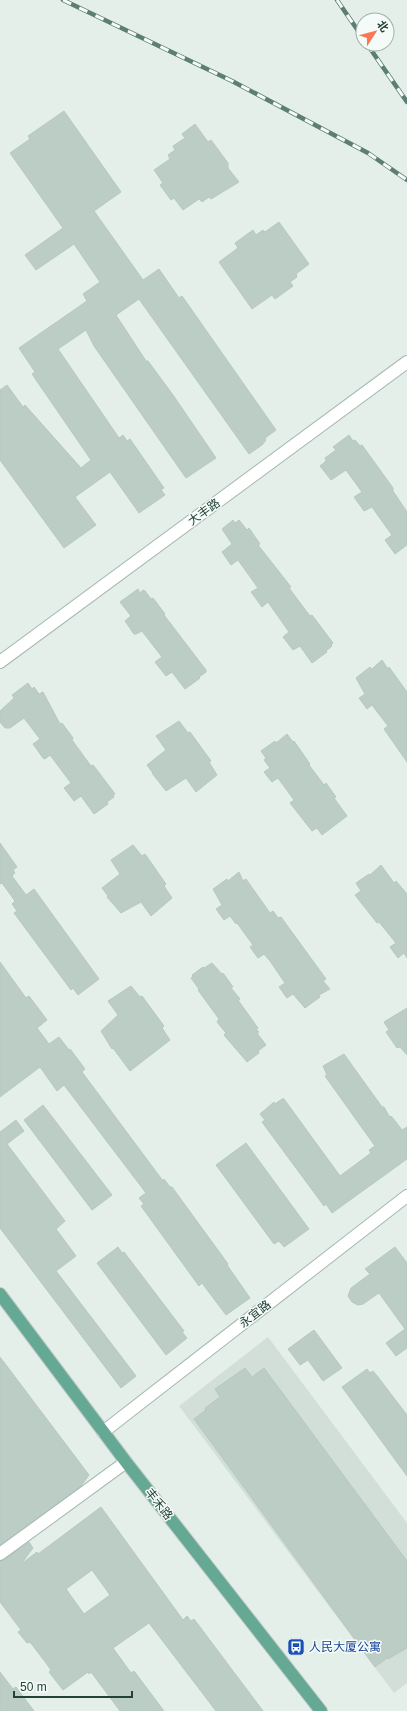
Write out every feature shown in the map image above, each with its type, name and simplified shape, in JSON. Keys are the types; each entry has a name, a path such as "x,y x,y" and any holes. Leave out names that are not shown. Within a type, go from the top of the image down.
{"main road":[{"name":"丰禾路","path":"0,1294 126,1462 321,1711"}],"street":[{"name":"大丰路","path":"0,662 407,362"},
{"name":"永宜路","path":"103,1432 407,1196"},
{"path":"0,1554 126,1462"}],"shaded area":[{"path":"268,1337 407,1523 407,1683 394,1693 179,1406"}],"building":[{"path":"64,111 121,192 94,211 143,280 159,269 179,298 182,296 276,430 265,438 266,440 262,445 249,454 139,299 116,315 146,361 148,361 173,395 216,458 186,478 94,346 86,330 58,349 119,438 123,435 127,441 130,439 164,488 161,490 165,495 139,513 110,472 75,497 96,525 64,548 0,460 0,390 7,385 23,407 25,405 81,468 91,460 32,374 35,372 19,348 87,301 83,294 100,282 74,244 36,270 25,255 63,228 10,153 30,139 28,136"},
{"path":"195,124 208,142 211,140 228,163 228,168 239,182 211,199 209,197 202,202 199,199 183,210 174,198 171,200 160,185 163,183 154,170 170,159 168,155 175,150 173,146 185,138 182,134"},
{"path":"279,222 309,264 296,274 297,277 290,282 293,286 275,299 272,295 252,309 219,262 238,248 235,243 253,230 256,235 263,230 265,232"},
{"path":"349,435 353,441 355,440 360,446 362,445 393,488 393,491 407,512 407,545 395,554 385,540 392,535 372,507 364,511 354,497 362,492 346,470 331,480 320,466 325,462 325,458 336,450 333,447"},
{"path":"233,520 235,523 239,520 247,530 249,528 260,544 258,545 291,587 289,588 333,643 331,645 332,646 326,651 327,652 312,663 300,646 293,650 283,637 289,632 268,602 262,607 251,592 258,588 238,560 231,565 222,552 232,544 222,529"},
{"path":"138,589 140,593 143,590 151,599 153,598 165,614 164,615 206,670 206,672 199,677 200,678 185,689 172,672 166,676 155,662 162,657 142,631 134,634 125,621 131,616 120,602"},
{"path":"382,660 388,669 389,667 407,692 407,762 384,729 388,726 372,705 367,709 359,698 365,694 356,678 370,667 372,669"},
{"path":"28,683 32,689 34,687 39,694 43,692 60,724 62,723 73,738 72,740 91,766 93,765 115,794 113,795 114,797 107,802 108,804 94,814 81,796 74,801 64,788 71,783 50,755 45,759 43,758 33,744 40,739 24,718 10,728 5,728 0,722 0,711 14,698 12,695"},
{"path":"179,721 188,733 190,732 211,761 209,762 217,775 196,792 186,778 166,791 147,765 166,750 156,736"},
{"path":"287,734 293,742 294,741 324,785 326,783 336,797 334,798 347,816 322,835 317,828 312,831 290,803 294,800 278,778 272,782 264,772 270,768 264,760 266,758 261,751 275,741 276,743"},
{"path":"0,843 17,867 13,870 15,873 12,876 26,895 34,889 99,979 78,995 73,988 71,990 14,913 17,911 12,904 15,901 2,883 0,884"},
{"path":"133,845 142,856 145,854 166,884 164,886 172,898 151,916 141,902 121,913 107,897 108,896 102,888 120,874 111,860"},
{"path":"381,865 394,883 396,881 407,894 407,958 404,953 398,958 390,947 396,943 379,922 377,923 355,895 361,891 356,883 369,874 370,875"},
{"path":"239,872 243,881 246,879 270,913 273,911 278,918 281,917 326,979 323,981 330,989 319,995 320,997 305,1008 293,994 287,998 279,987 285,983 270,961 264,954 258,958 250,947 253,945 237,923 236,924 230,916 224,920 216,909 222,905 213,889 227,879 228,881"},
{"path":"0,962 26,998 29,996 47,1020 37,1028 49,1044 59,1037 69,1050 70,1049 85,1069 82,1072 163,1181 164,1179 170,1187 172,1187 228,1264 227,1265 250,1298 226,1315 202,1283 199,1286 141,1206 144,1204 139,1198 146,1193 64,1085 57,1091 40,1067 0,1097"},
{"path":"212,963 222,974 223,973 233,987 231,988 240,999 238,1000 258,1028 256,1029 259,1032 257,1033 266,1045 258,1051 259,1053 247,1062 224,1035 226,1033 217,1022 219,1019 191,978 193,976 192,975 203,967 204,968"},
{"path":"131,986 140,997 142,996 164,1026 162,1028 170,1040 130,1071 113,1048 112,1049 101,1031 118,1015 108,1001"},
{"path":"407,1008 407,1055 400,1047 397,1048 386,1032 389,1030 384,1022"},
{"path":"344,1054 382,1107 384,1107 389,1116 392,1117 402,1130 407,1127 407,1159 332,1213 326,1204 324,1206 262,1122 265,1120 260,1114 274,1102 275,1104 284,1099 340,1176 371,1153 369,1150 375,1146 325,1076 327,1075 323,1066"},
{"path":"43,1105 112,1195 92,1210 24,1120"},
{"path":"16,1120 24,1131 7,1144 65,1221 56,1229 76,1256 56,1271 136,1376 121,1388 0,1228 0,1132"},
{"path":"246,1143 309,1229 284,1247 279,1241 274,1244 216,1165"},
{"path":"118,1247 122,1253 124,1252 184,1331 182,1332 187,1338 166,1355 97,1263"},
{"path":"395,1247 407,1263 407,1348 396,1356 386,1343 405,1329 379,1293 363,1304 358,1305 352,1302 348,1296 351,1288 370,1274 365,1269"},
{"path":"314,1330 342,1368 323,1381 308,1360 300,1365 288,1349"},
{"path":"0,1357 89,1475 81,1486 0,1545"},
{"path":"245,1368 252,1377 264,1368 407,1561 407,1648 388,1659 387,1658 375,1667 194,1419 206,1410 205,1408 220,1397 215,1389"},
{"path":"367,1369 370,1373 373,1371 407,1415 407,1476 342,1387"},
{"path":"101,1507 183,1620 187,1616 191,1621 194,1619 263,1711 216,1711 149,1623 113,1648 131,1673 134,1671 164,1711 120,1711 91,1672 89,1674 88,1672 63,1690 49,1672 51,1670 30,1642 27,1643 18,1632 21,1630 0,1602 0,1561 4,1560 29,1542 33,1548 21,1564 37,1552 38,1554","holes":["92,1570 110,1595 84,1614 66,1589"]},
{"path":"0,1672 13,1689 16,1687 34,1711 0,1711"}],"railway":[{"path":"63,0 232,81 368,153 407,180"},
{"path":"337,0 355,26"},
{"path":"373,52 407,102"}],"place":[{"name":"人民大厦公寓","path":"296,1647"}]}
